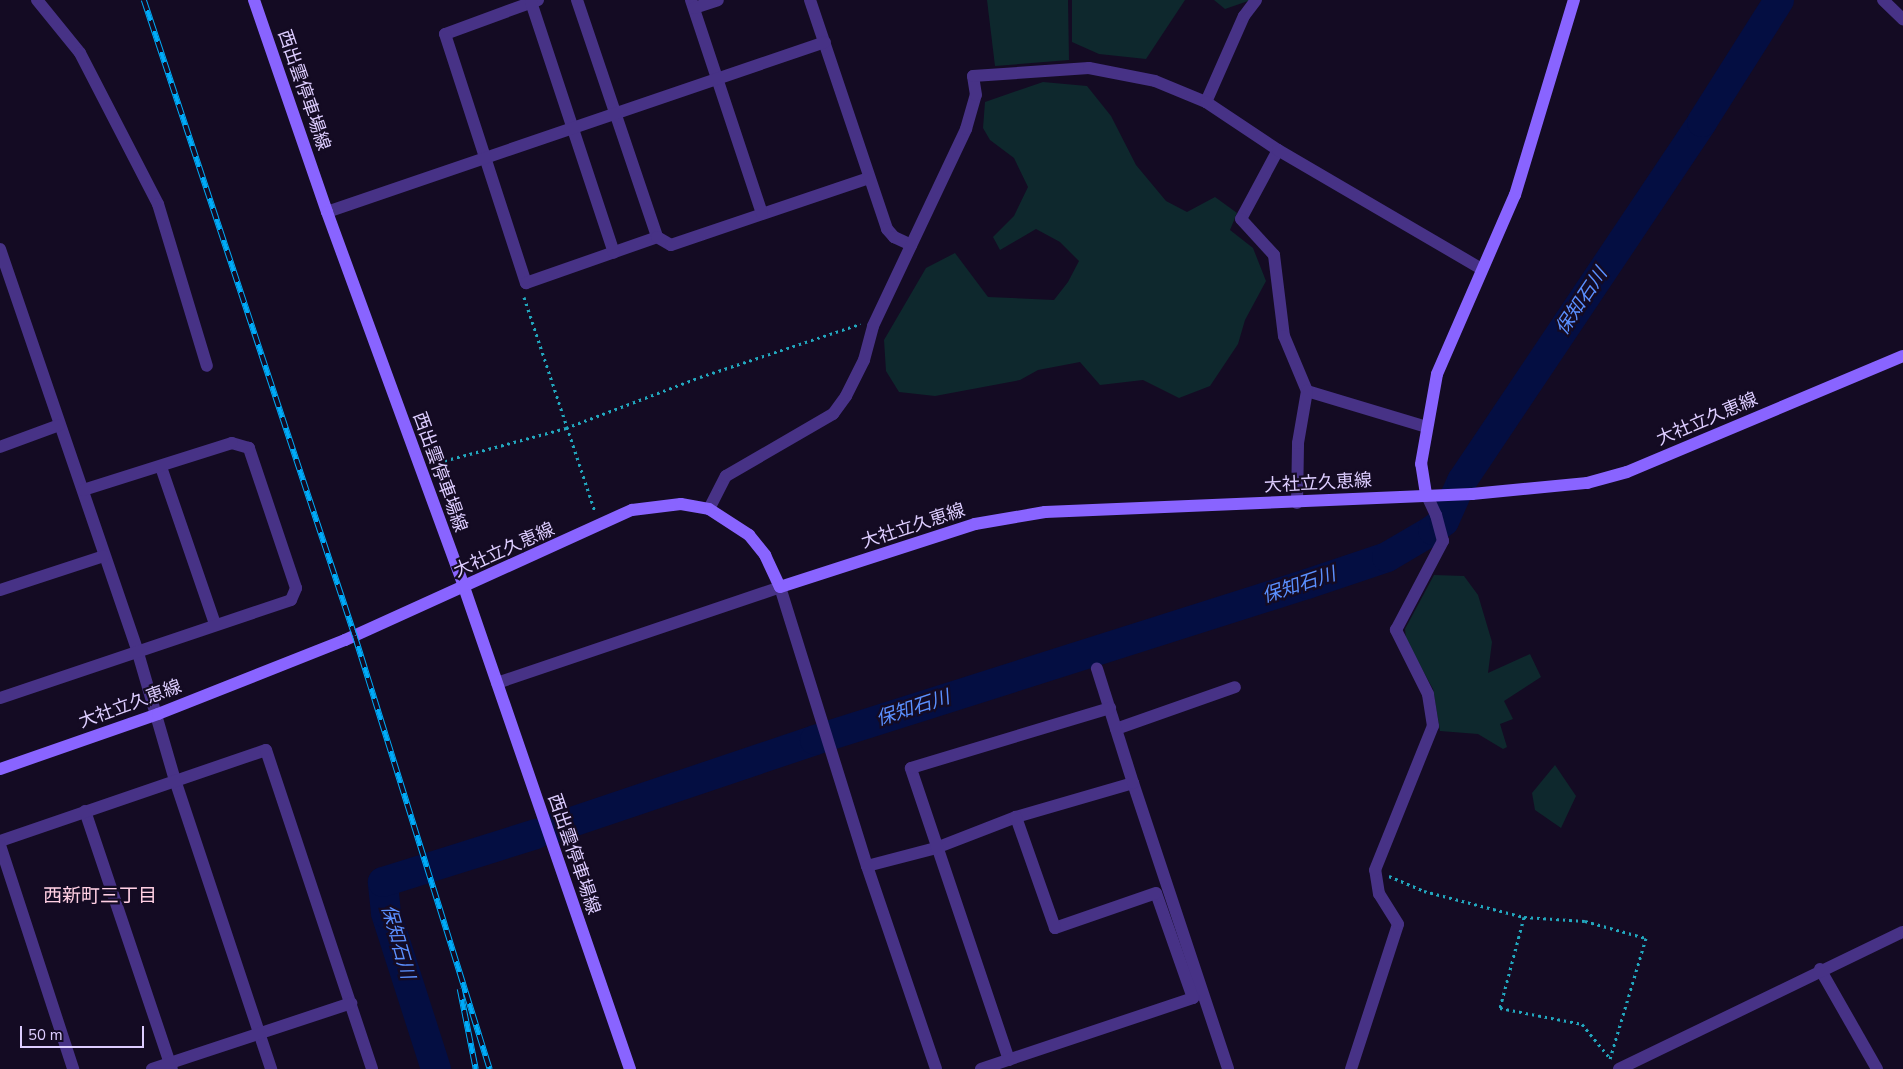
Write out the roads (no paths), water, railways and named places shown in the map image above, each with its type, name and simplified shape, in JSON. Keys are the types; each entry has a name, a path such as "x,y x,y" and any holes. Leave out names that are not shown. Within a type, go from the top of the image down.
{"main road":[{"name":"西出雲停車場線","path":"254,0 327,212 464,587 630,1069"},
{"path":"1426,494 1421,464 1437,374 1515,195 1574,0"},
{"name":"大社立久恵線","path":"0,769 158,714 345,640 601,526 632,510 657,505 681,504 709,509 749,535 765,555 780,587 974,524 1045,512 1297,503 1426,494 1472,494 1587,483 1627,472 1903,356"}],"street":[{"path":"37,0 80,53 158,204 207,366"},
{"path":"578,0 657,237 671,245 869,178"},
{"path":"718,0 692,4 762,214"},
{"path":"810,0 826,42 869,178 887,228 894,237 911,245"},
{"path":"1206,102 1244,16 1256,0"},
{"path":"1883,0 1903,19"},
{"path":"614,253 572,128 534,1 445,34 487,157 526,283 614,253 657,237"},
{"path":"327,212 826,42"},
{"path":"709,509 726,476 833,414 864,360 873,326 966,129 976,95 973,76 1089,68 1155,81 1206,102 1278,150 1482,269"},
{"path":"1278,150 1242,219 1274,255 1284,336 1307,391 1298,443 1297,503"},
{"path":"0,249 138,653 158,714 175,780 271,1069"},
{"path":"1307,391 1427,427"},
{"path":"0,447 59,425"},
{"path":"0,698 138,653 215,624 291,600 296,588 249,448 232,443 161,468 83,490"},
{"path":"161,468 215,624"},
{"path":"1351,1069 1398,924 1379,894 1375,870 1433,726 1428,694 1396,630 1443,541 1436,515 1426,494"},
{"path":"0,590 104,556"},
{"path":"497,683 780,587 867,866 936,1069"},
{"path":"981,1069 1193,998 1194,985 1097,669"},
{"path":"1116,729 1235,687"},
{"path":"1009,1060 936,848 911,768 1110,708"},
{"path":"0,841 266,750 372,1069"},
{"path":"867,866 936,848 1016,817 1133,783"},
{"path":"84,811 171,1066"},
{"path":"1016,817 1055,928 1156,893 1228,1069"},
{"path":"0,845 73,1069"},
{"path":"1616,1066 1820,969 1903,932"},
{"path":"1820,969 1876,1069"},
{"path":"152,1069 171,1066 351,1003"}],"waterway":[{"name":"保知石川","path":"557,827 815,740 1387,557 1433,530 1444,521 1462,481 1702,122 1779,0"},
{"name":"保知石川","path":"436,1069 386,913 383,882 536,834"}],"railway":[{"path":"144,0 355,636 490,1069"},
{"path":"460,989 476,1069"}],"district":[{"name":"西新町三丁目","path":"100,897"}]}
